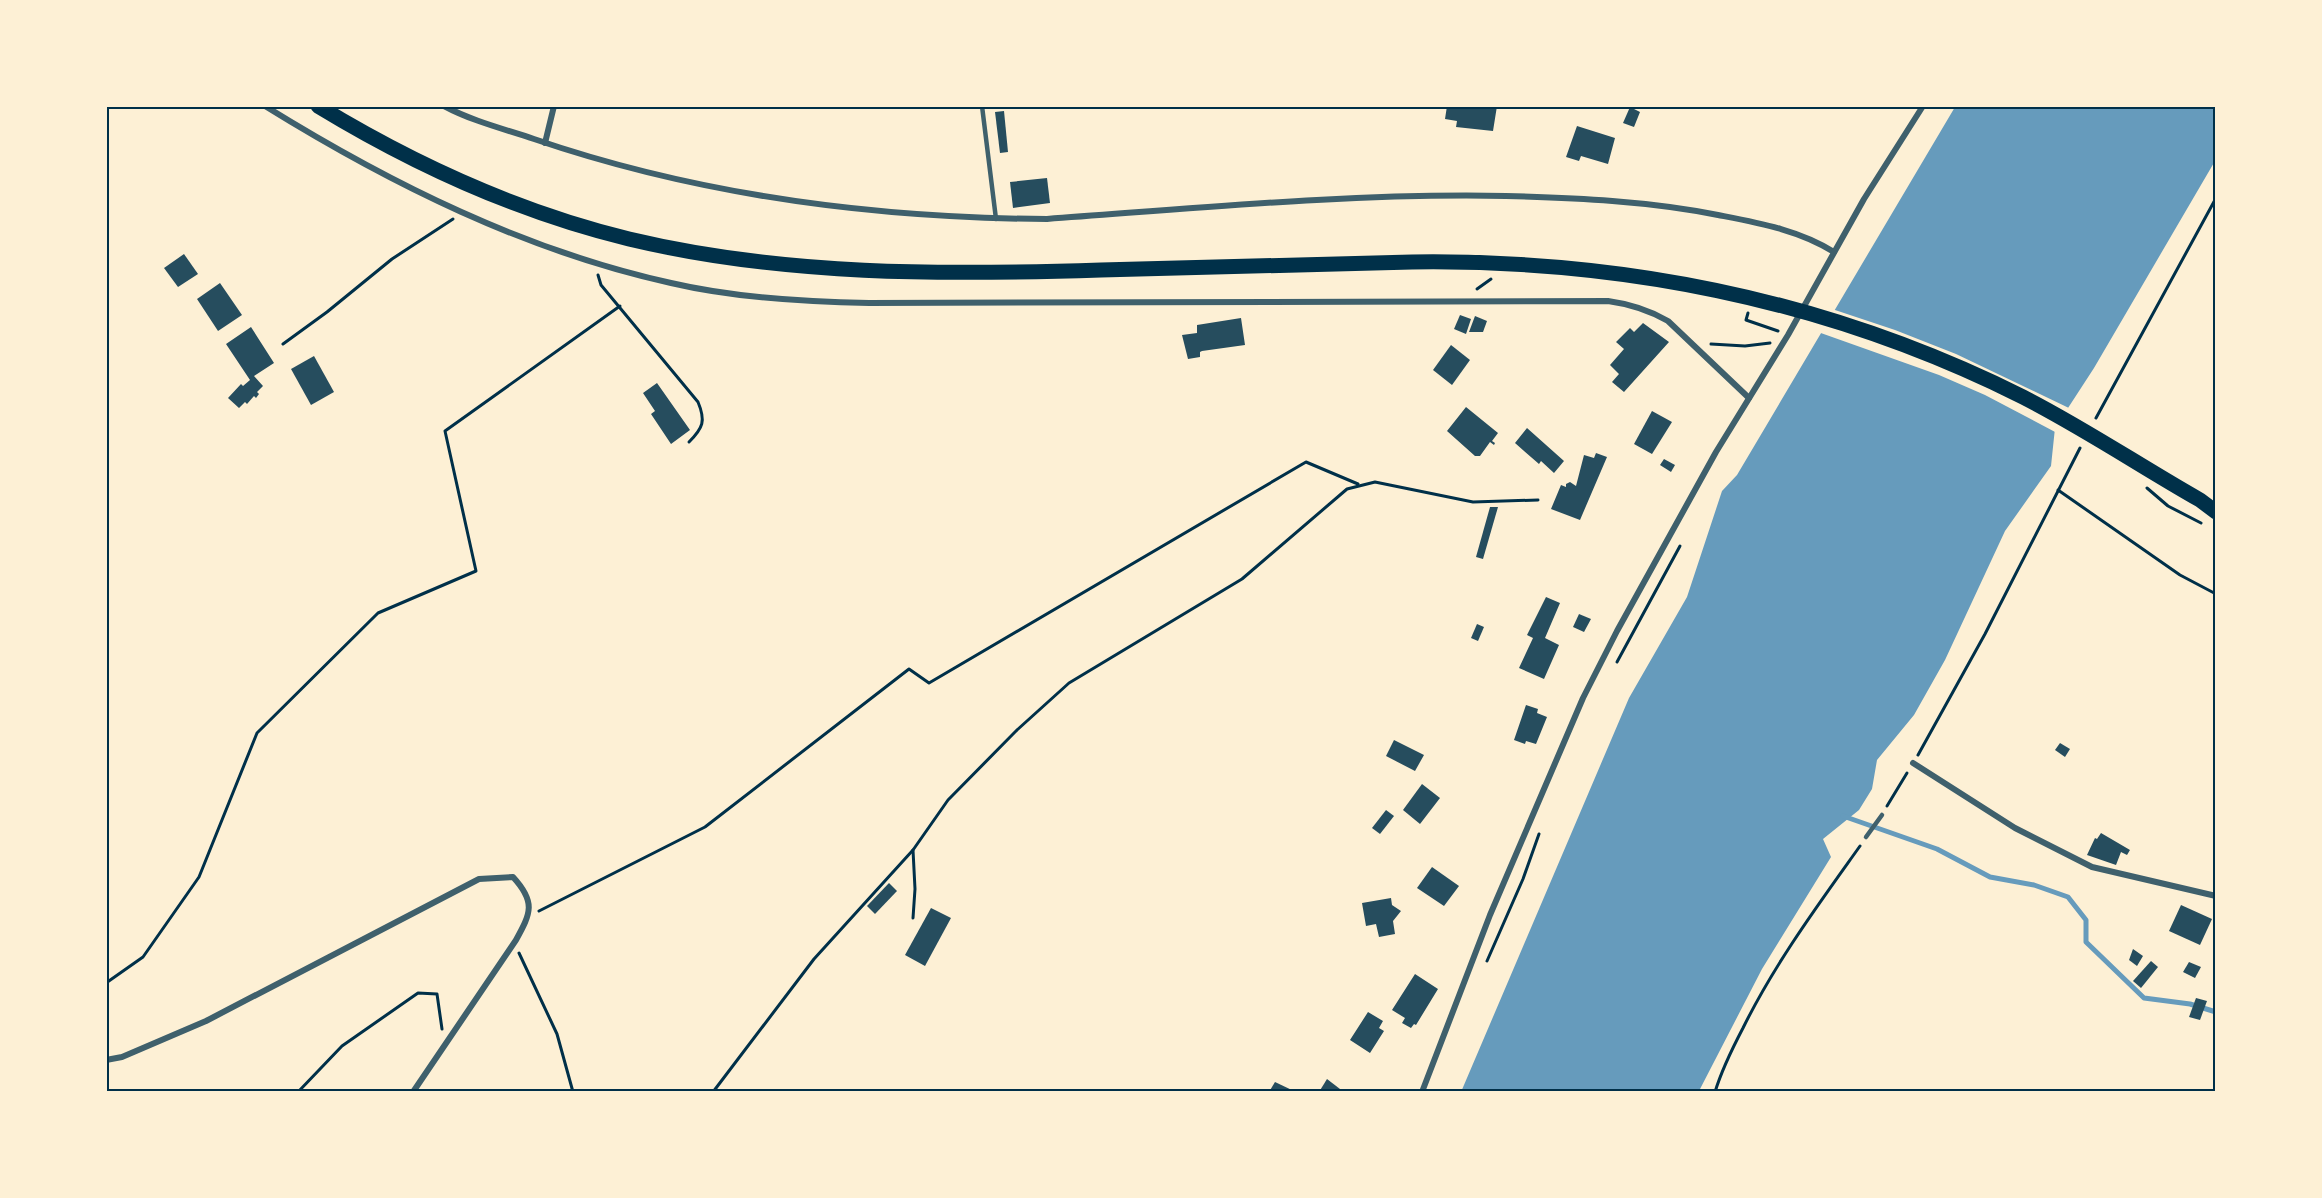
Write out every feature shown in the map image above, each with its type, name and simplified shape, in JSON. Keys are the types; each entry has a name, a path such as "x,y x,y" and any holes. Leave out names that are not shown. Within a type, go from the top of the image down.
{"main road":[{"path":"318,106 425,165 525,208 627,239 731,259 821,269 921,273 1053,272 1412,262 1510,263 1581,268 1680,282 1787,307 1878,336 1966,370 2032,402 2108,444 2216,512"},
{"path":"2200,500 2216,500"}],"street":[{"path":"265,106 320,139 462,213 555,250 672,284 822,302 1040,304 1608,301 1630,305 1654,313 1668,321 1749,398"},
{"path":"444,106 544,143 613,165 717,189 918,214 996,219 1047,219 1423,195 1584,198 1681,207 1777,227 1809,239 1834,252"},
{"path":"544,143 554,106"},
{"path":"1422,1092 1490,915 1582,698 1682,512 1788,335 1864,199 1923,106"},
{"path":"1913,763 2015,828 2092,867 2216,896"},
{"path":"106,1060 122,1057 206,1021 479,879 513,877 525,889 530,915 516,940 413,1092"}],"lane":[{"path":"982,106 996,219"},
{"path":"1866,837 1882,815"}],"path":[{"path":"2096,420 2188,245 2216,198"},
{"path":"283,344 402,252 462,213"},
{"path":"599,264 598,280 698,402 703,414 701,430 689,442"},
{"path":"106,983 143,957 199,878 257,733 378,613 476,572 445,431 620,306"},
{"path":"1748,312 1746,320 1788,335"},
{"path":"1693,343 1745,346 1770,343 1788,335"},
{"path":"1882,815 1985,634 2085,440"},
{"path":"530,915 705,827 909,669 929,683 1306,462 1360,484"},
{"path":"713,1092 814,959 913,850 948,800 1017,730 1069,682 1242,579 1347,489 1375,482 1473,502 1538,500"},
{"path":"2058,490 2180,575 2216,594"},
{"path":"1614,666 1669,566"},
{"path":"1486,963 1523,879 1541,829"},
{"path":"1715,1092 1720,1072 1760,994 1798,933 1866,837"},
{"path":"913,850 915,889 913,918"},
{"path":"516,940 557,1034 573,1092"},
{"path":"298,1092 342,1046 418,993 437,994 445,1047"}],"water":[{"path":"1955,107 2215,107 2215,161 2094,368 2055,428 2051,466 2005,531 1945,660 1914,715 1877,760 1872,789 1859,810 1823,839 1831,857 1762,969 1699,1091 1461,1092 1629,698 1687,597 1722,491 1737,475"}],"pier":[{"path":"1832,309 1956,354 2071,409 2057,433 1985,395 1939,375 1818,332"}],"building":[{"path":"1447,106 1497,106 1493,131 1456,127 1457,121 1445,119"},
{"path":"1630,107 1640,112 1634,127 1623,123"},
{"path":"1004,111 1008,152 1000,153 995,112"},
{"path":"1577,126 1615,138 1608,164 1581,156 1579,161 1566,157"},
{"path":"1047,178 1050,203 1013,208 1010,182"},
{"path":"184,254 198,274 178,287 164,268"},
{"path":"220,283 242,315 218,331 197,299"},
{"path":"1460,315 1471,319 1466,334 1454,329"},
{"path":"1475,316 1487,321 1483,332 1469,332"},
{"path":"1241,318 1245,345 1202,351 1200,357 1188,359 1182,335 1197,333 1197,325"},
{"path":"1643,323 1669,342 1624,392 1612,382 1619,374 1610,365 1624,349 1616,342 1630,328 1634,332"},
{"path":"251,327 274,363 254,376 263,386 257,392 259,394 256,398 254,396 247,404 245,402 239,408 228,398 241,384 243,386 250,380 226,344"},
{"path":"1451,345 1470,360 1452,385 1433,370"},
{"path":"314,356 334,392 311,405 291,369"},
{"path":"657,383 690,430 671,444 651,414 655,411 643,393"},
{"path":"1466,407 1498,433 1492,441 1494,445 1490,442 1480,456 1475,456 1447,431"},
{"path":"1652,411 1672,422 1652,454 1634,444"},
{"path":"1527,428 1564,461 1554,473 1541,461 1539,464 1515,443"},
{"path":"1596,453 1607,457 1580,520 1551,509 1561,485 1566,487 1566,484 1570,482 1576,486 1584,455 1594,458"},
{"path":"1664,459 1675,465 1671,472 1660,465"},
{"path":"1490,507 1498,507 1483,559 1476,557"},
{"path":"1546,597 1560,603 1545,638 1559,645 1544,679 1519,668 1533,638 1527,635"},
{"path":"1579,614 1591,619 1584,632 1573,627"},
{"path":"1477,624 1484,627 1478,641 1471,638"},
{"path":"1526,705 1538,709 1537,713 1547,717 1536,744 1526,741 1525,744 1514,740"},
{"path":"1394,740 1424,755 1415,771 1386,756"},
{"path":"2060,743 2070,749 2065,757 2055,750"},
{"path":"1422,784 1440,798 1420,824 1403,810"},
{"path":"1386,810 1394,816 1380,834 1372,828"},
{"path":"2101,833 2130,850 2127,855 2121,852 2116,865 2087,855 2095,838 2097,839"},
{"path":"1432,867 1459,886 1444,906 1417,888"},
{"path":"889,883 897,891 875,914 867,906"},
{"path":"1391,898 1392,905 1401,911 1393,921 1395,934 1379,937 1376,924 1366,926 1362,903"},
{"path":"2181,905 2212,919 2200,945 2169,931"},
{"path":"931,908 951,918 925,966 905,955"},
{"path":"2133,949 2143,956 2137,966 2129,960"},
{"path":"2151,961 2158,967 2141,988 2133,981"},
{"path":"2189,962 2201,967 2195,978 2183,972"},
{"path":"1415,974 1438,989 1416,1025 1414,1024 1411,1028 1402,1023 1405,1018 1392,1010"},
{"path":"2196,998 2207,1001 2200,1020 2189,1017"},
{"path":"1368,1012 1383,1021 1379,1028 1384,1031 1370,1053 1350,1040"},
{"path":"1327,1079 1340,1089 1339,1092 1319,1092"},
{"path":"1275,1082 1296,1092 1269,1092"}],"waterway":[{"path":"1843,816 1937,849 1990,877 2034,885 2068,897 2086,920 2086,942 2144,998 2190,1004 2216,1012"}]}
